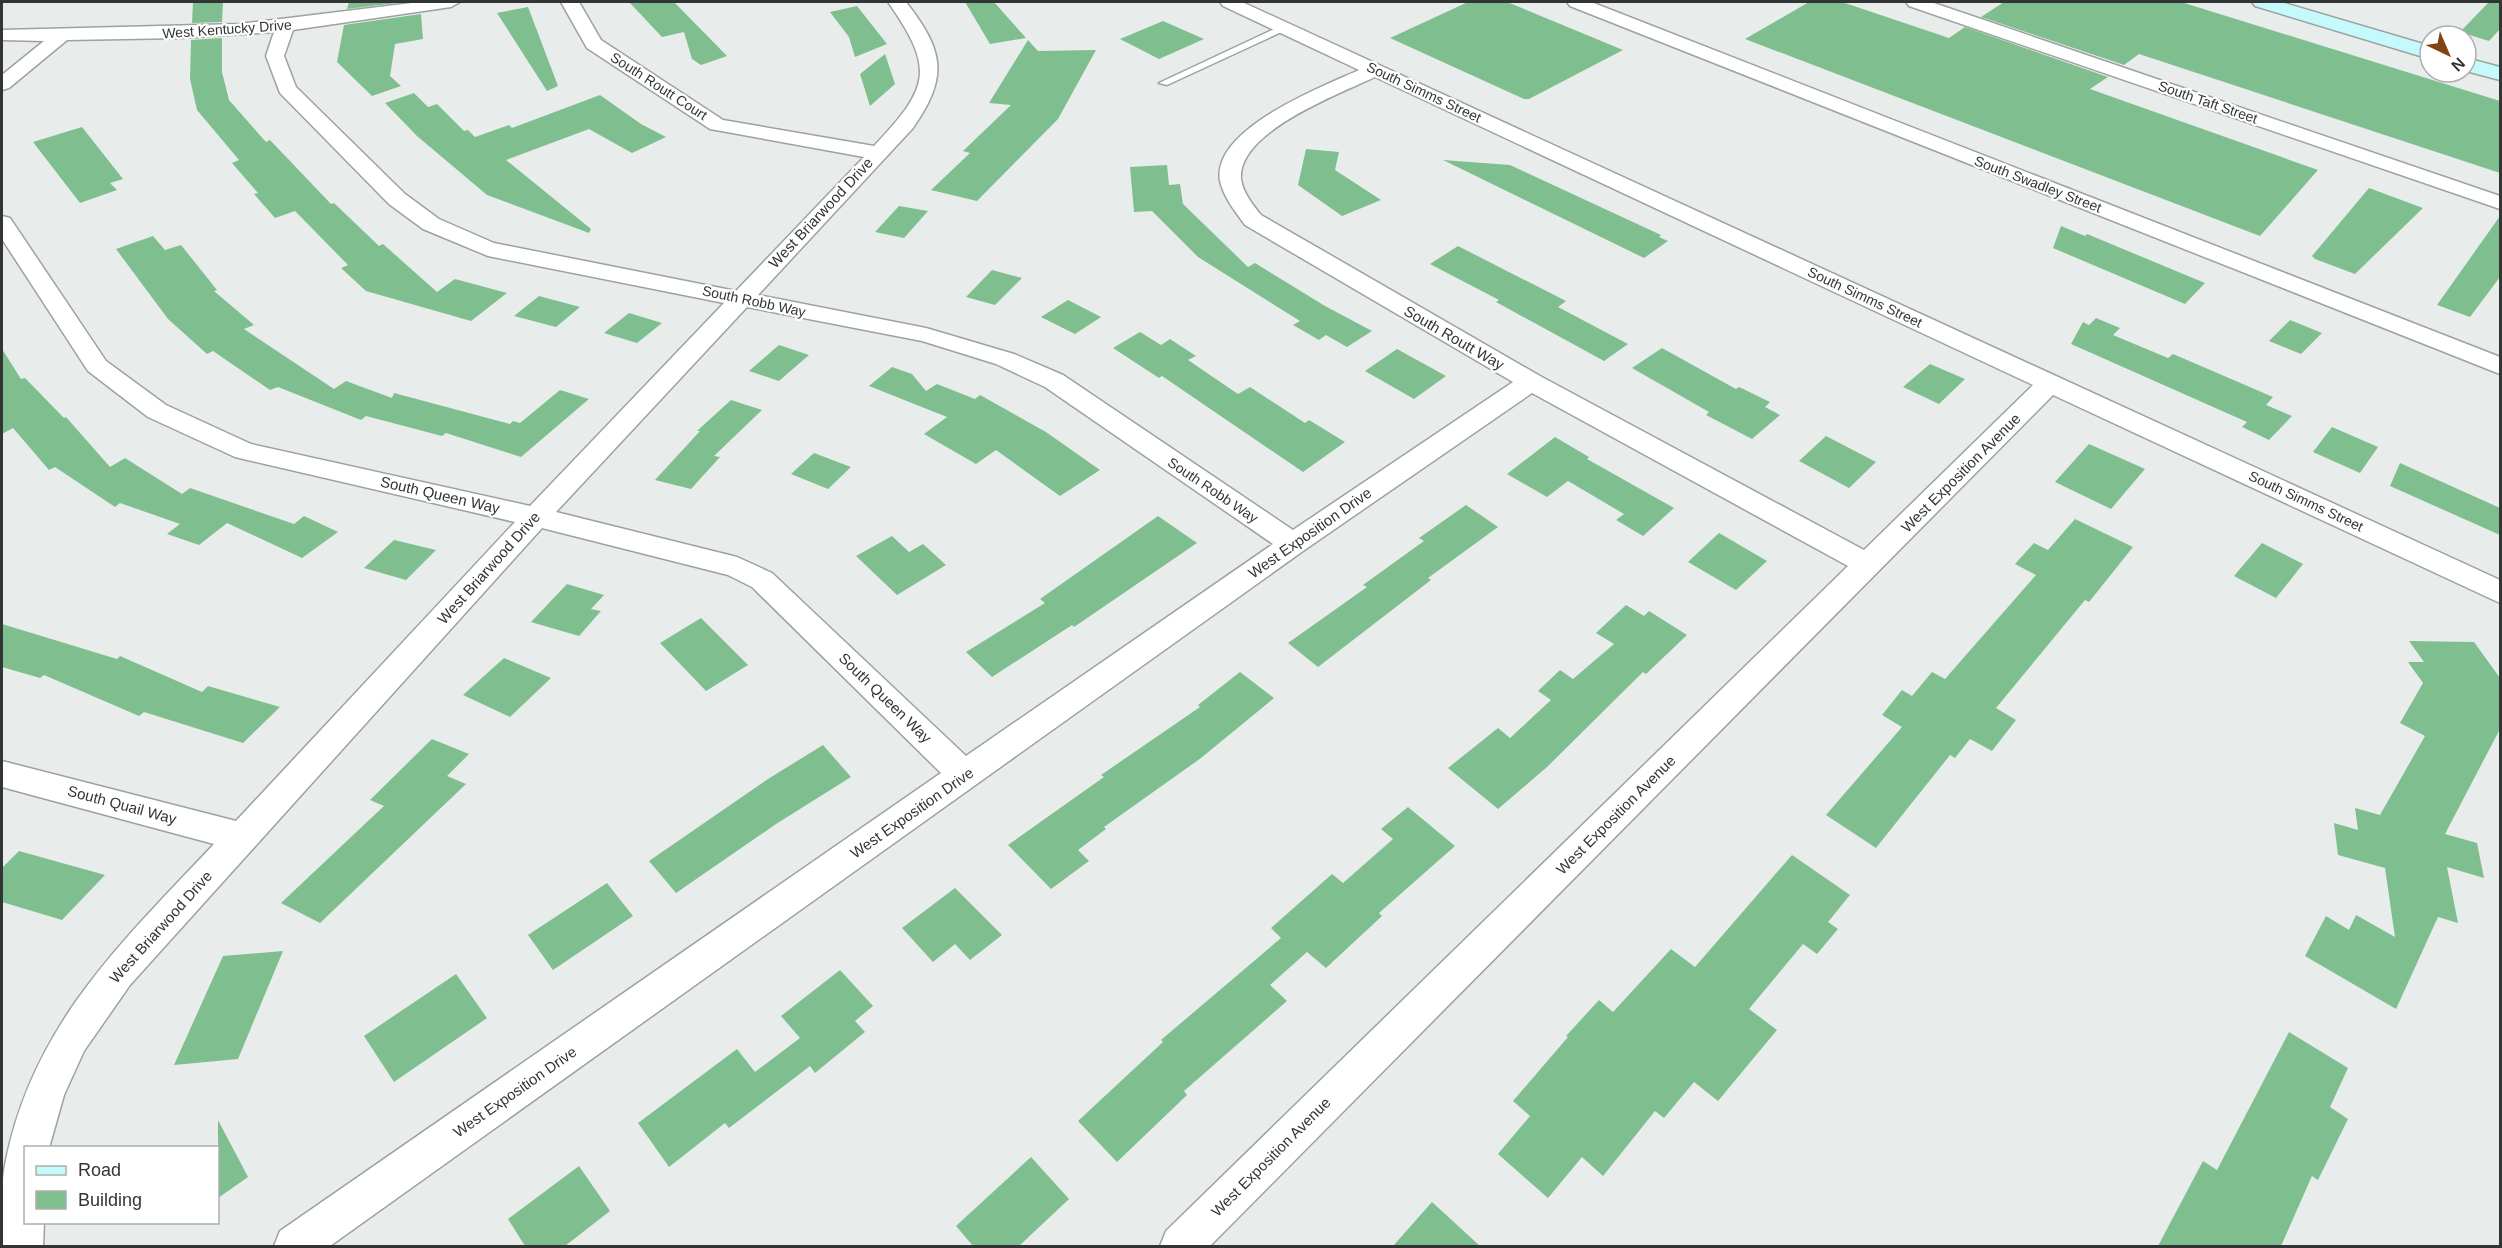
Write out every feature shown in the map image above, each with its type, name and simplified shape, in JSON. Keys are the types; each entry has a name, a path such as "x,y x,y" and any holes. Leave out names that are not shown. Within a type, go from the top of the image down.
{"main road":[{"path":"2262,2 2418,49"},
{"path":"2478,68 2500,74"}],"street":[{"name":"West Kentucky Drive","path":"2,35 151,34 286,25 451,2"},
{"name":"South Routt Court","path":"570,2 594,44 717,125 879,153"},
{"name":"West Briarwood Drive","path":"30,1146 45,1092 71,1038 117,973 536,517 879,153 916,110 929,74 930,61 925,40 897,2"},
{"name":"South Simms Street","path":"1229,2 1272,16 1376,69 2500,592"},
{"name":"South Swadley Street","path":"1576,2 2500,366"},
{"name":"South Taft Street","path":"1915,2 2500,203"},
{"name":"South Robb Way","path":"286,25 274,56 286,89 397,200 431,224 488,249 926,335 962,344 1015,363 1054,381 1293,544"},
{"path":"2,84 62,35"},
{"name":"South Routt Way","path":"1376,69 1279,116 1255,131 1238,149 1231,166 1231,183 1238,203 1252,220 1277,237 1531,382 1869,565"},
{"name":"South Queen Way","path":"2,223 97,366 157,411 244,451 536,517 737,567 762,580 965,776"},
{"name":"West Exposition Drive","path":"295,1246 1293,544 1531,382"},
{"name":"West Exposition Avenue","path":"1181,1246 1869,565 2050,382"},
{"name":"South Quail Way","path":"2,774 243,837"},
{"path":"22,1246 24,1202"}],"lane":[{"path":"1164,83 1272,16"}],"building":[{"path":"193,2 223,2 222,22 192,23"},
{"path":"349,2 405,2 347,9"},
{"path":"629,2 674,2 727,56 701,65 692,59 684,32 662,37"},
{"path":"965,2 994,2 1026,38 990,44"},
{"path":"1468,2 1507,2 1623,50 1529,99 1524,99 1390,38"},
{"path":"1809,2 1842,2 1949,38 1965,27 2108,77 2090,89 2318,170 2260,236 1745,39"},
{"path":"2004,2 2181,2 2418,76 2418,84 2445,84 2500,101 2500,173 2139,54 2124,65 1981,17"},
{"path":"2489,2 2500,2 2500,29 2489,41 2478,38 2478,24 2468,24"},
{"path":"857,6 887,44 855,57 849,37 830,12"},
{"path":"528,7 558,86 547,91 497,13"},
{"path":"421,14 423,39 395,44 390,76 401,86 372,96 337,62 344,25"},
{"path":"1163,21 1204,39 1159,59 1120,39"},
{"path":"222,38 222,72 229,100 266,142 270,140 331,204 334,203 379,246 383,244 437,292 455,279 507,293 471,321 366,291 341,268 348,265 295,211 275,218 254,194 258,193 232,163 239,160 197,110 190,79 191,40"},
{"path":"1028,40 1038,51 1096,50 1058,119 977,201 931,190 970,153 963,151 1011,105 989,103"},
{"path":"885,54 895,84 870,106 860,74"},
{"path":"414,93 428,107 437,104 464,131 468,130 475,137 509,125 512,128 600,95 641,124 666,137 632,153 589,129 506,160 591,229 589,233 487,195 417,136 385,103"},
{"path":"82,127 123,179 110,183 117,190 80,203 33,142"},
{"path":"1306,149 1339,152 1335,170 1381,200 1342,216 1298,185"},
{"path":"1443,160 1510,165 1661,235 1659,237 1668,241 1644,258"},
{"path":"1167,165 1169,185 1180,184 1183,204 1248,267 1255,263 1325,306 1372,331 1347,347 1326,335 1319,340 1293,325 1300,321 1198,257 1152,211 1134,212 1130,167"},
{"path":"2369,188 2423,208 2355,274 2315,259 2312,256"},
{"path":"899,206 928,211 904,238 875,232"},
{"path":"2500,216 2500,277 2470,317 2437,305"},
{"path":"2061,226 2085,236 2087,234 2205,283 2185,304 2053,248"},
{"path":"153,236 165,250 181,245 217,290 214,291 254,325 244,329 334,389 346,381 392,398 394,393 510,424 513,421 520,423 560,390 589,399 521,457 446,433 442,436 366,416 361,420 278,387 270,390 213,351 207,354 168,319 116,249"},
{"path":"1458,246 1566,301 1558,307 1628,344 1604,361 1496,302 1499,300 1430,264"},
{"path":"992,270 1022,278 995,305 966,297"},
{"path":"539,296 580,307 556,327 514,316"},
{"path":"1068,300 1101,317 1075,334 1041,317"},
{"path":"629,313 662,323 637,343 604,333"},
{"path":"2096,318 2120,328 2113,335 2168,358 2173,354 2273,397 2266,405 2292,416 2269,440 2242,427 2247,422 2071,344 2083,322 2089,325"},
{"path":"2290,320 2322,333 2301,354 2269,341"},
{"path":"1140,332 1161,345 1170,339 1196,356 1188,360 1238,394 1250,387 1305,423 1309,420 1345,442 1303,472 1162,376 1159,378 1113,348"},
{"path":"779,345 809,355 779,381 749,371"},
{"path":"1662,348 1736,389 1739,387 1770,402 1765,407 1780,415 1752,439 1706,415 1709,412 1632,368"},
{"path":"2,349 21,379 25,378 64,418 66,417 110,467 125,458 182,494 190,488 294,524 304,516 338,532 302,558 227,523 199,545 167,534 180,524 120,503 115,507 55,467 49,470 13,428 2,434"},
{"path":"1397,349 1446,376 1414,399 1365,371"},
{"path":"1930,364 1965,379 1939,404 1903,387"},
{"path":"892,367 912,374 926,391 937,384 975,399 980,395 1046,432 1100,470 1060,496 996,450 976,464 924,434 947,417 869,386"},
{"path":"731,400 762,410 714,456 720,457 691,489 655,480 700,431 697,431"},
{"path":"2332,427 2378,447 2360,473 2313,452"},
{"path":"1826,436 1876,462 1849,488 1799,461"},
{"path":"1555,437 1589,457 1587,459 1674,508 1643,536 1616,520 1624,514 1568,481 1547,497 1507,474"},
{"path":"2089,444 2145,469 2111,509 2055,482"},
{"path":"814,453 851,467 828,489 791,474"},
{"path":"2400,463 2500,508 2500,535 2390,486"},
{"path":"1466,505 1498,527 1428,578 1431,580 1318,667 1288,643 1367,587 1363,585 1424,541 1419,538"},
{"path":"1158,516 1197,543 1074,627 1072,625 992,677 966,652 1045,603 1040,599"},
{"path":"2075,519 2133,547 2089,602 2085,600 1996,708 2016,720 1992,751 1970,739 1955,758 1950,755 1876,848 1826,815 1902,727 1882,715 1902,690 1912,696 1932,672 1945,679 2036,575 2015,564 2034,543 2048,550"},
{"path":"1719,533 1767,561 1736,590 1688,562"},
{"path":"892,536 909,552 923,544 946,565 897,595 856,556"},
{"path":"394,540 436,550 406,580 364,568"},
{"path":"2262,543 2303,564 2276,598 2234,576"},
{"path":"567,584 604,595 591,609 601,611 579,636 531,622"},
{"path":"1626,605 1644,616 1649,611 1687,635 1646,674 1643,672 1547,767 1498,809 1448,768 1498,728 1510,738 1551,700 1538,691 1560,670 1573,679 1614,644 1596,633"},
{"path":"701,618 748,665 706,691 660,643"},
{"path":"2,624 117,659 120,656 202,692 208,686 280,707 243,743 144,712 139,716 44,675 40,678 2,667"},
{"path":"2409,641 2474,642 2500,678 2500,729 2445,834 2477,843 2484,878 2447,867 2458,923 2438,917 2396,1009 2305,956 2326,916 2349,930 2356,915 2395,937 2385,868 2338,855 2334,823 2358,830 2355,808 2380,815 2425,736 2400,723 2423,683 2408,662 2424,662"},
{"path":"504,658 551,678 510,717 463,695"},
{"path":"1240,672 1274,698 1201,758 1104,827 1106,829 1078,850 1089,861 1051,889 1008,845 1104,777 1101,775 1200,707 1198,705"},
{"path":"432,739 469,754 447,776 466,784 320,923 281,903 384,806 370,800"},
{"path":"823,745 851,777 776,824 676,893 649,861 768,779"},
{"path":"1408,807 1455,846 1379,913 1382,916 1326,968 1307,952 1270,985 1287,1001 1184,1091 1187,1095 1117,1162 1078,1121 1163,1042 1161,1040 1281,938 1271,928 1332,874 1343,883 1393,839 1381,829"},
{"path":"19,851 105,875 62,920 2,902 2,868"},
{"path":"1792,855 1850,895 1828,922 1838,929 1817,954 1803,944 1749,1009 1777,1030 1718,1101 1694,1082 1664,1118 1655,1111 1603,1176 1582,1157 1548,1198 1498,1154 1530,1116 1513,1101 1599,1000 1613,1012 1671,949 1695,967"},
{"path":"607,883 633,916 553,970 528,935"},
{"path":"955,888 1002,935 970,960 955,944 933,962 902,928"},
{"path":"283,951 238,1059 174,1065 223,956"},
{"path":"840,970 873,1006 855,1021 865,1032 815,1073 810,1066 729,1128 725,1123 669,1167 638,1123 737,1049 755,1072 800,1038 781,1016"},
{"path":"456,974 487,1018 394,1082 364,1036"},
{"path":"2289,1032 2348,1068 2330,1107 2348,1119 2318,1180 2312,1176 2281,1246 2158,1246 2203,1161 2217,1170"},
{"path":"218,1120 248,1177 219,1197 219,1146"},
{"path":"1031,1157 1069,1199 1019,1246 973,1246 956,1226"},
{"path":"579,1166 610,1211 565,1246 525,1246 508,1219"},
{"path":"1432,1202 1480,1246 1393,1246"}]}
